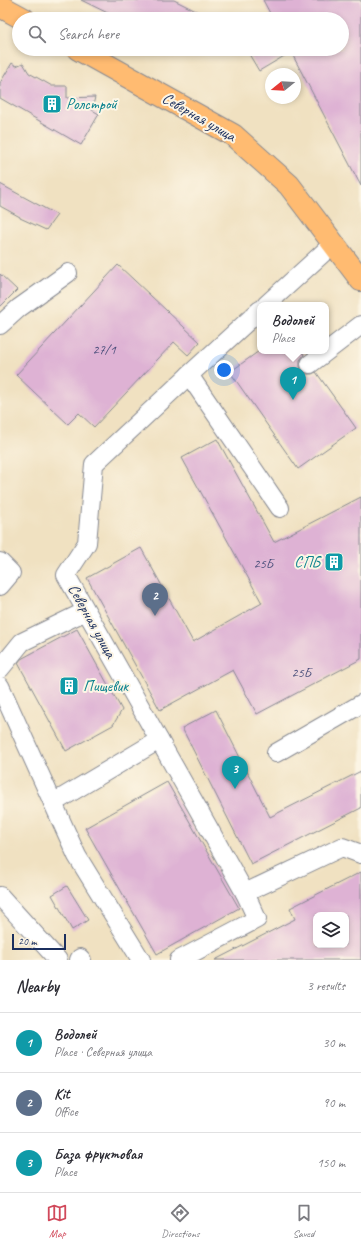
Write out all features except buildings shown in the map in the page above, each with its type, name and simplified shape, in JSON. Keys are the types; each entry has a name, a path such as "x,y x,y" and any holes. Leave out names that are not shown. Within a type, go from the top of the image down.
{"main road":[{"path":"0,6 12,12"},
{"name":"Северная улица","path":"91,56 233,135 289,185 361,280"}],"street":[{"path":"269,302 334,243"},
{"path":"0,325 18,308 68,273"},
{"name":"Северная улица","path":"179,960 257,919 193,800 66,575 87,544 94,464 257,313"},
{"path":"329,349 361,325"},
{"path":"310,364 323,354"},
{"path":"189,375 280,508"},
{"path":"0,562 11,572 0,586"},
{"path":"0,669 22,642 86,611"},
{"path":"0,686 77,856 141,960"},
{"path":"276,753 361,704"},
{"path":"53,804 159,740"},
{"path":"244,893 342,848 361,854"},
{"path":"0,896 58,960"},
{"path":"79,960 80,958 82,960"}],"place":[{"name":"Ролстрой","path":"52,104"},
{"name":"Водолей","path":"293,400"},
{"name":"СПБ","path":"334,562"},
{"name":"Kit","path":"155,616"},
{"name":"Пищевик","path":"69,686"},
{"name":"База фруктовая","path":"235,789"}]}
